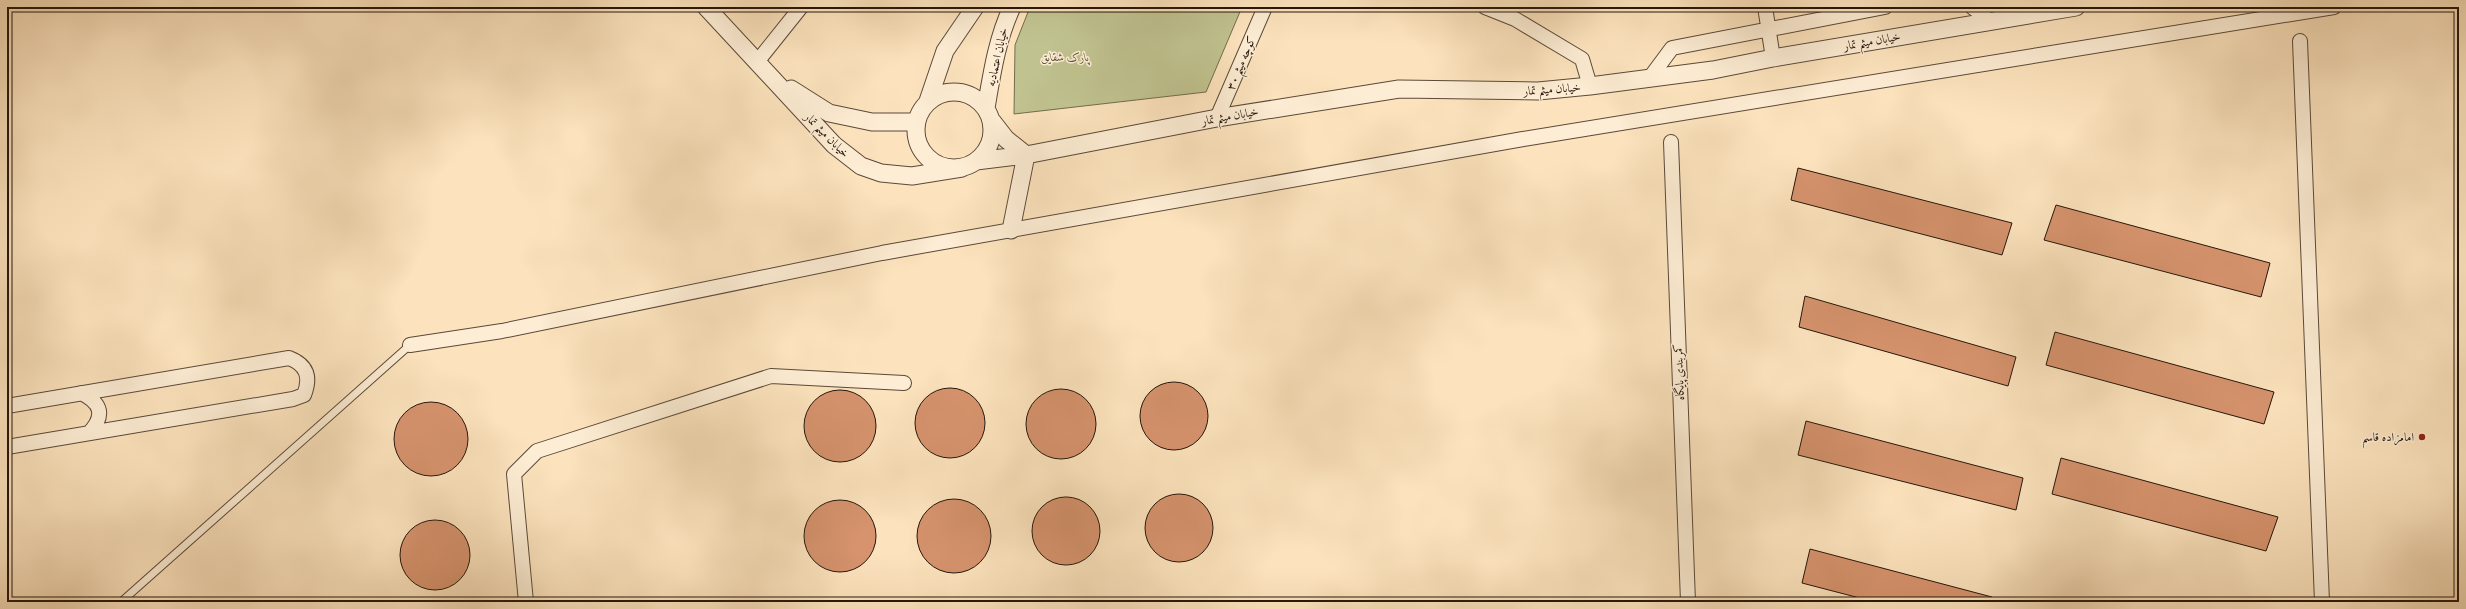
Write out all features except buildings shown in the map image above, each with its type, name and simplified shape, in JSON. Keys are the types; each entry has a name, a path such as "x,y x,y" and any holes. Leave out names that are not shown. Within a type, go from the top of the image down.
{"street":[{"name":"خیابان میثم تمار","path":"706,7 834,145 861,166 881,173 912,176 1217,118 1399,89 1538,91 1590,86 1713,70 1773,58 2076,7"},
{"path":"757,62 801,7"},
{"path":"975,7 946,51 928,101 916,122 916,138 922,152 933,162 947,168 969,164 986,150 992,137 989,115"},
{"name":"خیابان اعتمادیه","path":"989,115 994,59 1002,27 1012,7"},
{"name":"کوچه میثم ۳۰","path":"1217,118 1264,7"},
{"path":"1485,7 1517,13 1582,59 1590,86"},
{"path":"1765,7 1773,58"},
{"path":"1649,78 1672,48 1885,7"},
{"path":"1972,7 1990,22"},
{"path":"410,345 502,330 882,253 1523,139 2334,7"},
{"path":"2300,41 2322,602"},
{"name":"خیابان میثم تمار","path":"774,79 829,113 872,122 916,122"},
{"path":"928,101 946,92 961,92 975,97 1006,139 1026,155 1011,230"},
{"name":"کمربندی پایگاه","path":"1671,142 1688,602"},
{"path":"7,406 289,358 300,362 307,372 308,384 304,394 293,400 7,447"},
{"path":"526,602 514,474 538,452 771,376 904,383"},
{"path":"81,393 93,399 100,410 98,424 89,433"}],"lane":[{"path":"121,602 410,345"}],"green space":[{"name":"پارک شقایق","path":"1030,7 1242,7 1206,92 1014,114 1015,45"}],"place":[{"name":"امامزاده قاسم","path":"2422,437"}]}
